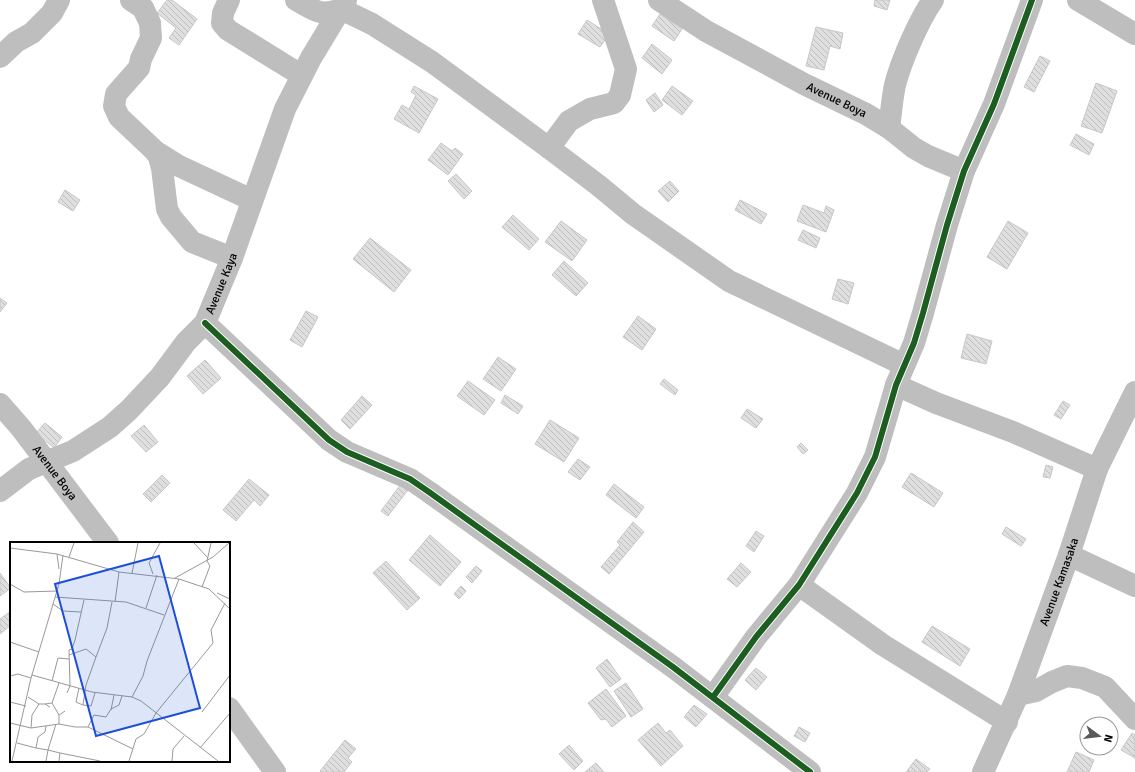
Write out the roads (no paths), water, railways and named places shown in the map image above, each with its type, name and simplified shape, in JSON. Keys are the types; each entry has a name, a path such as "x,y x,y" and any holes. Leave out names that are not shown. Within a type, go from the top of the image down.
{"street":[{"path":"0,57 16,42 32,33 52,13 59,0"},
{"path":"131,0 143,8 150,24 151,38 139,68 116,94 114,106 119,117 155,151 179,166 252,200"},
{"path":"229,0 222,13 222,23 228,30 301,75"},
{"path":"296,0 321,13 330,13 348,3 372,24 432,62 549,148 634,214 729,281 904,365"},
{"path":"549,148 569,122 590,109 614,103 620,95 626,69 602,0"},
{"name":"Avenue Boya","path":"659,0 706,31 783,73 866,114 889,128 914,148 928,156 964,171"},
{"path":"889,128 895,86 902,64 933,0"},
{"path":"713,697 756,637 799,585 858,493 875,457 896,385 914,343 924,313 947,225 964,171 994,104 1032,0"},
{"path":"1080,1 1135,34"},
{"name":"Avenue Kaya","path":"0,491 29,469 73,451 110,428 160,377 186,342 204,323 232,258 285,109 301,75 348,3"},
{"path":"155,151 162,168 167,208 171,217 192,242 232,258"},
{"path":"204,323 329,440 347,452 410,479 429,492 673,666 810,772"},
{"path":"896,385 936,403 1013,432 1097,469"},
{"name":"Avenue Kamasaka","path":"983,772 1018,695 1069,555 1097,469 1135,392"},
{"name":"Avenue Boya","path":"0,404 47,461 107,542"},
{"path":"1069,555 1135,586"},
{"path":"799,585 883,646 1007,722"},
{"path":"1018,695 1036,692 1052,682 1067,676 1082,678 1105,687 1135,719"},
{"path":"230,709 275,772"}]}
